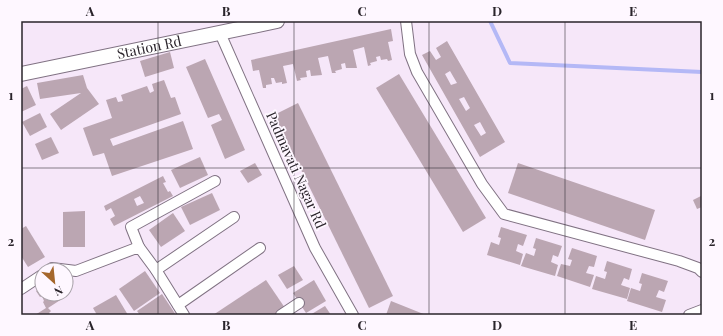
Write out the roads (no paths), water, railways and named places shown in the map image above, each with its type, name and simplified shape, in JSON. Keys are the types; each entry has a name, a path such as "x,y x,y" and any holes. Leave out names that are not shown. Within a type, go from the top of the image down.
{"main road":[{"name":"Station Rd","path":"21,74 277,21"}],"street":[{"path":"406,21 410,54 417,72 482,184 504,214 679,261 698,268 702,272"},
{"name":"Padmavati Nagar Rd","path":"220,33 316,248 353,315"},
{"path":"184,315 156,270 139,247 131,227 215,181"},
{"path":"156,270 234,217"},
{"path":"74,272 139,247"},
{"path":"178,305 260,248"},
{"path":"21,290 34,281"},
{"path":"282,315 299,303"},
{"path":"689,315 702,310"}],"waterway":[{"path":"490,21 510,63 702,72"}]}
